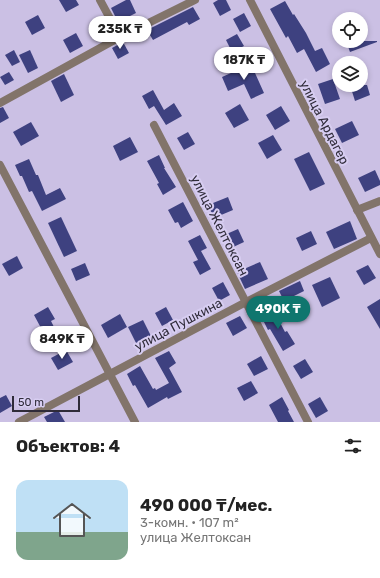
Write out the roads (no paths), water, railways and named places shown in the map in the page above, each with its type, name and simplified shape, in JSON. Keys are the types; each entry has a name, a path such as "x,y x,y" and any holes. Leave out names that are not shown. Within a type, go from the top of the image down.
{"street":[{"path":"100,0 120,38"},
{"path":"0,103 194,0"},
{"name":"улица Ардагер","path":"250,0 380,254"},
{"name":"улица Желтоксан","path":"154,125 308,422"},
{"path":"0,165 108,374 135,422"},
{"path":"357,210 380,202"},
{"name":"улица Пушкина","path":"19,422 108,374 371,238"}]}
